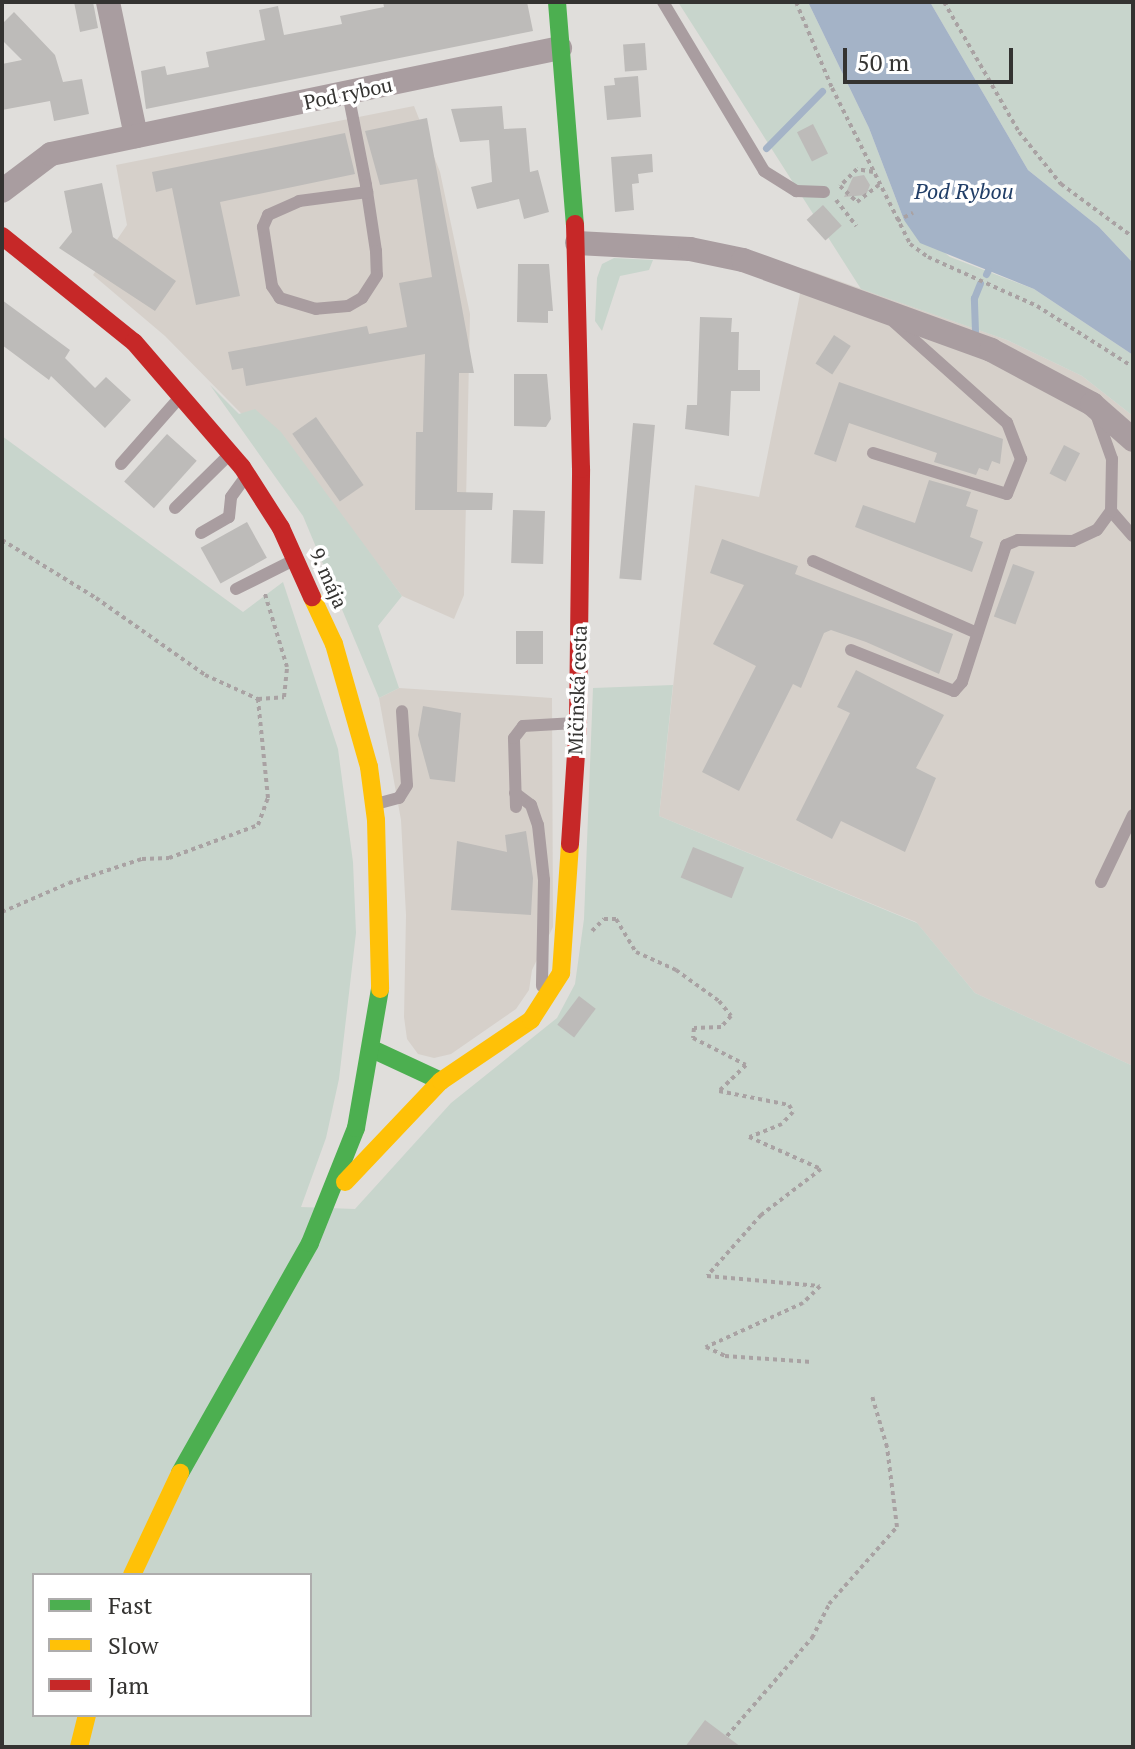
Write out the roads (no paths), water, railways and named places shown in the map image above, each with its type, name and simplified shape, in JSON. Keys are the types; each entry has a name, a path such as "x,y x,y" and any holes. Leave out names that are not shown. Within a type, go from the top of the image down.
{"main road":[{"name":"Mičinská cesta","path":"331,1200 382,1138 441,1081 510,1038 540,1009 561,973 578,722 573,607 577,243 557,2"},
{"name":"9. mája","path":"2,236 134,342 183,393 231,453 296,559 353,702 374,804 381,892 380,988 372,1049 356,1128 331,1200"},
{"path":"372,1049 441,1081"},
{"path":"133,1573 195,1442 331,1200"},
{"path":"79,1747 86,1717"}],"street":[{"path":"108,2 136,136"},
{"name":"Pod rybou","path":"2,191 51,154 560,48"},
{"path":"577,243 690,249 743,260 991,350 1092,404 1133,440"}],"lane":[{"path":"663,2 764,171 796,191 824,192"},
{"path":"348,93 367,192 376,251 371,287 348,306 316,309 280,298 272,286 263,227 268,215 299,201 367,192"},
{"path":"873,453 1007,494 1021,459 1007,423 886,314"},
{"path":"121,464 183,393"},
{"path":"851,650 947,692 962,682 1006,545 1018,540 1073,541 1097,530 1111,511 1112,459 1092,404"},
{"path":"175,508 231,453"},
{"path":"201,533 229,517 231,497 247,476"},
{"path":"1111,511 1133,536"},
{"path":"236,589 296,559"},
{"path":"813,561 977,633"},
{"path":"374,804 399,798 407,785 402,711"},
{"path":"516,807 514,738 523,726 578,722"},
{"path":"515,793 531,805 538,825 544,880 540,1009"},
{"path":"1101,882 1133,815"}],"water":[{"name":"Pod Rybou","path":"808,2 930,2 1028,170 1099,227 1133,263 1133,355 1034,289 920,243 904,220 869,128"}],"waterway":[{"path":"766,148 822,91"},
{"path":"986,274 988,270"},
{"path":"975,331 974,298 980,283"}]}
